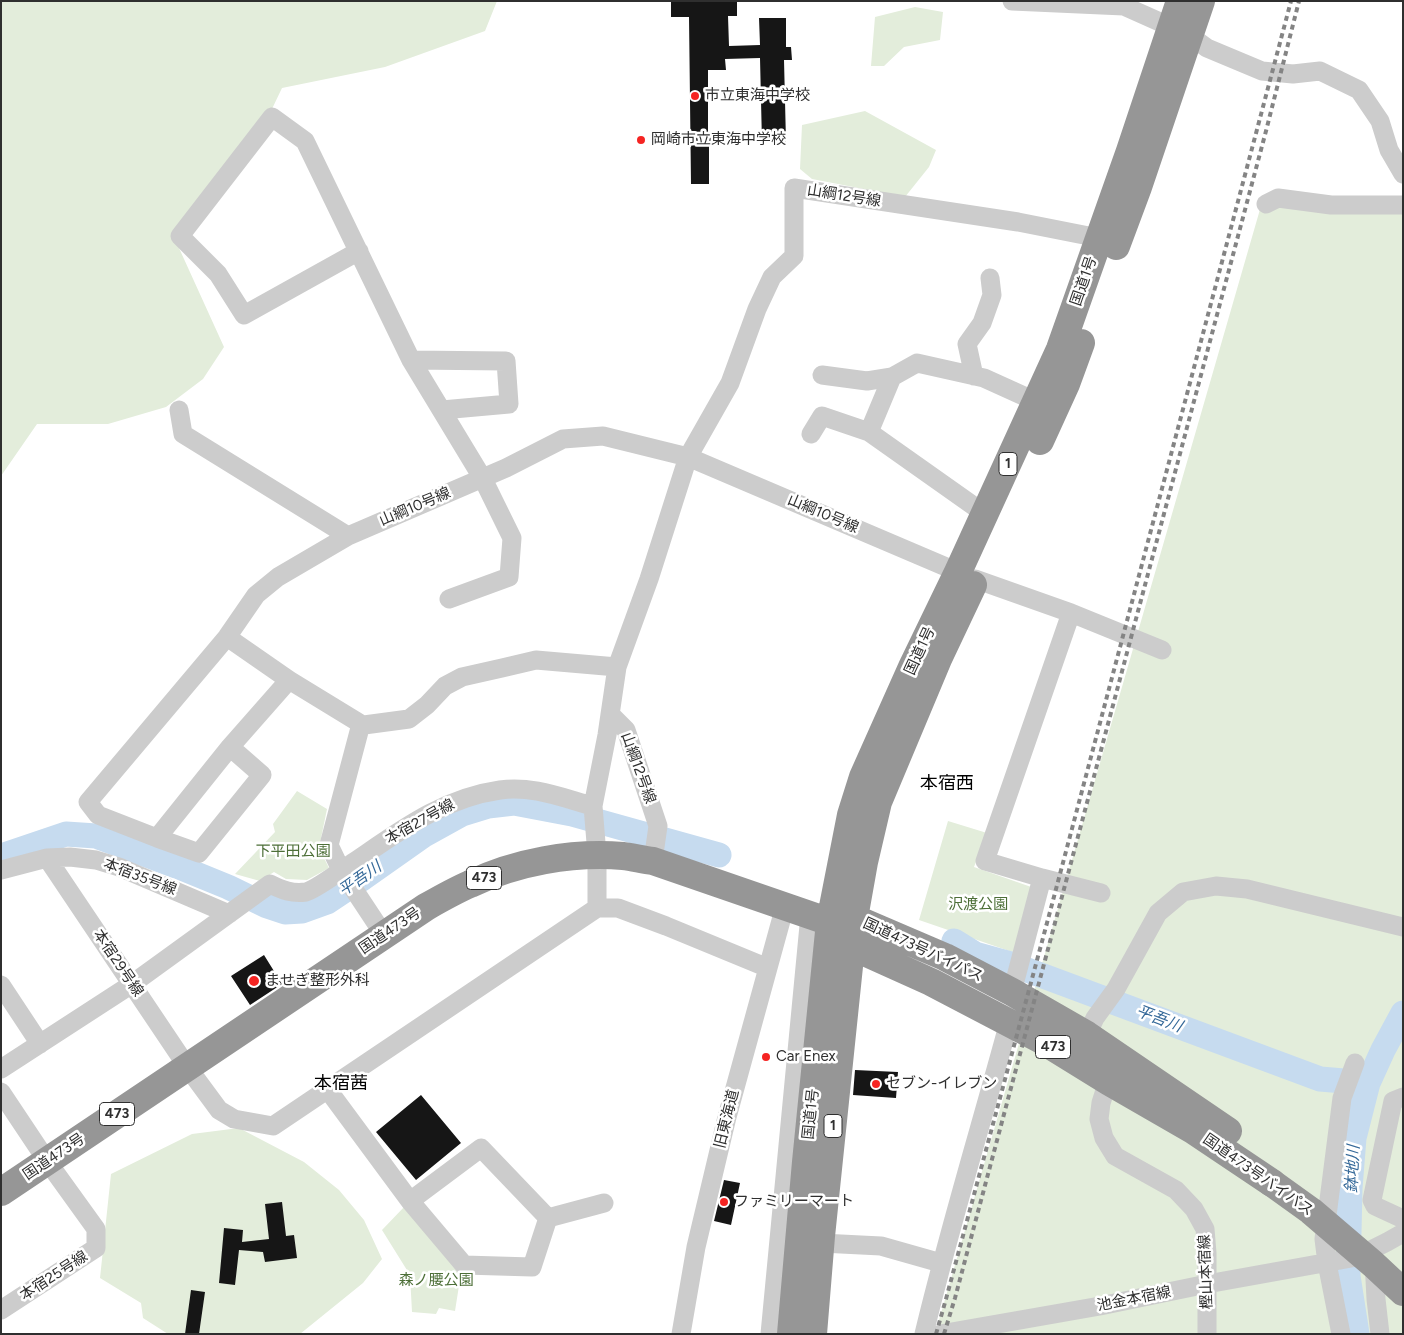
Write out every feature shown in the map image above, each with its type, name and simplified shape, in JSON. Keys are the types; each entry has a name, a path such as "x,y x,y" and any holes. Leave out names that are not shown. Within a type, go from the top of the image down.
{"highway":[{"name":"国道1号","path":"791,1334 795,1182 820,1022 831,918 851,815 863,777 913,665 967,576 1066,384 1138,187 1180,31 1180,1"},
{"name":"国道1号","path":"967,576 985,514 1060,348 1099,238 1180,31 1201,1"},
{"name":"国道473号","path":"1,1192 384,935 450,893 494,874 542,861 572,856 624,856 653,862 785,906 831,918"},
{"name":"国道473号バイパス","path":"831,918 851,946 930,982 1040,1039 1108,1081 1340,1212 1403,1266"},
{"name":"国道473号バイパス","path":"831,918 945,957 1013,988 1065,1021 1091,1026 1276,1175 1311,1211 1403,1292"},
{"name":"国道1号","path":"813,1334 851,946"}],"street":[{"path":"1012,1 1124,6 1180,31 1207,48 1262,70 1294,74 1320,71 1359,90 1380,121 1389,150 1403,174"},
{"path":"359,251 244,315 218,274 180,236 272,117 305,141 359,251 412,360 483,478 512,538 509,576 449,599"},
{"name":"山綱12号線","path":"688,457 730,383 757,309 772,277 794,256 794,188 1018,222 1099,238"},
{"path":"1266,204 1278,198 1331,205 1403,205"},
{"path":"974,376 967,344 982,323 992,295 990,278"},
{"path":"412,360 506,361 509,404 442,410"},
{"path":"822,375 867,380 892,377 917,363 984,378 1037,402"},
{"path":"869,432 892,377"},
{"path":"180,410 183,434 348,536"},
{"path":"810,434 822,416 869,432 985,514"},
{"name":"山綱10号線","path":"157,838 98,815 88,802 227,637 256,595 278,577 348,536 483,478 563,439 603,436 688,457 967,576 1071,613 1162,650"},
{"path":"688,457 649,579 618,667 593,806 597,855 598,908 618,908 768,968"},
{"path":"1071,613 985,861 1100,893"},
{"path":"227,637 289,680 361,724 409,719 445,686 462,677 536,660 618,667"},
{"path":"230,747 262,775 199,853 157,838 230,747 289,680"},
{"name":"山綱12号線","path":"610,714 626,730 658,826 653,862"},
{"path":"361,724 329,845 341,870 384,935"},
{"name":"本宿27号線","path":"233,910 270,884 288,892 308,892 392,836 438,809 465,797 502,789 518,789 538,791 593,806"},
{"name":"本宿35号線","path":"1,870 47,858 70,856 96,860 120,867 233,910"},
{"name":"本宿29号線","path":"47,858 188,1068 219,1110 234,1119 274,1126 598,908"},
{"path":"1013,988 1042,878"},
{"path":"1091,1026 1116,989 1158,913 1183,892 1216,886 1247,889 1403,927"},
{"name":"旧東海道","path":"681,1334 696,1247 726,1117 785,906"},
{"path":"1,1069 132,984 233,910"},
{"path":"770,1334 795,1182 798,1041 831,918"},
{"path":"1,985 40,1044"},
{"path":"798,1041 820,1022"},
{"path":"924,1334 941,1263 966,1179 1008,1022"},
{"path":"1340,1334 1324,1238 1342,1098 1355,1063"},
{"name":"樫山本宿線","path":"1108,1081 1101,1102 1099,1119 1104,1138 1115,1156 1176,1190 1194,1210 1205,1229 1207,1334"},
{"path":"328,1090 410,1201 464,1265 532,1266 548,1218"},
{"path":"1,1092 47,1161"},
{"path":"1403,1096 1393,1101 1372,1200 1375,1206 1403,1219"},
{"path":"410,1201 481,1148 548,1218"},
{"name":"本宿25号線","path":"1,1310 96,1248 96,1229 47,1161"},
{"path":"548,1218 604,1203"},
{"name":"池金本宿線","path":"940,1334 1327,1263 1365,1253 1403,1233"},
{"path":"821,1243 881,1246 941,1263"},
{"path":"1365,1253 1376,1299 1380,1334"}],"green space":[{"path":"1,1 497,1 485,31 385,67 282,88 271,111 174,237 224,347 203,379 166,407 108,424 37,424 1,476"},
{"path":"915,7 943,12 940,40 904,47 884,66 871,66 875,17"},
{"path":"865,111 936,150 929,167 905,197 812,179 800,169 802,125"},
{"path":"1403,196 1403,1334 935,1334 1263,199"},
{"name":"下平田公園","path":"297,791 327,809 319,848 329,868 307,880 286,879 274,872 260,881 235,874 275,832 273,824"},
{"name":"沢渡公園","path":"948,821 987,833 974,867 1037,889 1018,954 919,920"},
{"path":"239,1128 304,1162 339,1190 364,1220 382,1259 363,1283 300,1334 168,1334 143,1318 141,1303 100,1278 111,1174 192,1134"},
{"name":"森ノ腰公園","path":"405,1206 461,1273 455,1311 439,1308 436,1314 412,1312 410,1275 382,1230"}],"building":[{"path":"671,1 737,1 737,16 728,16 729,46 760,45 759,18 786,18 786,47 791,47 792,60 784,60 786,142 762,143 760,58 725,59 726,70 708,70 708,132 723,132 723,145 709,146 709,184 691,184 689,17 671,17"},
{"path":"264,955 282,984 250,1005 231,976"},
{"name":"セブン-イレブン","path":"855,1070 898,1072 896,1098 853,1095"},
{"path":"421,1095 461,1143 416,1180 376,1132"},
{"name":"ファミリーマート","path":"724,1180 740,1183 731,1225 714,1221"},
{"path":"282,1202 286,1236 294,1235 297,1258 265,1262 263,1252 239,1250 235,1285 219,1283 224,1228 243,1230 242,1242 269,1239 265,1204"},
{"path":"191,1290 205,1292 199,1334 185,1334"}],"waterway":[{"name":"平吾川","path":"1,856 66,834 96,836 179,867 228,887 267,906 285,912 302,911 327,902 424,835 462,814 488,806 514,803 572,814 719,855"},
{"name":"平吾川","path":"954,941 975,954 1011,964 1320,1079 1368,1083"},
{"name":"鉢地川","path":"1357,1334 1348,1276 1350,1188 1354,1138 1368,1083 1403,1013"}],"railway":[{"path":"936,1334 1291,1"},
{"path":"944,1334 1266,131 1299,1"}],"place":[{"name":"市立東海中学校","path":"695,96"},
{"name":"岡崎市立東海中学校","path":"641,140"},
{"name":"ませぎ整形外科","path":"254,981"},
{"name":"Car Enex","path":"766,1057"},
{"name":"セブン-イレブン","path":"876,1084"},
{"name":"ファミリーマート","path":"724,1202"}],"district":[{"name":"本宿西","path":"947,784"},
{"name":"本宿茜","path":"341,1084"}]}
